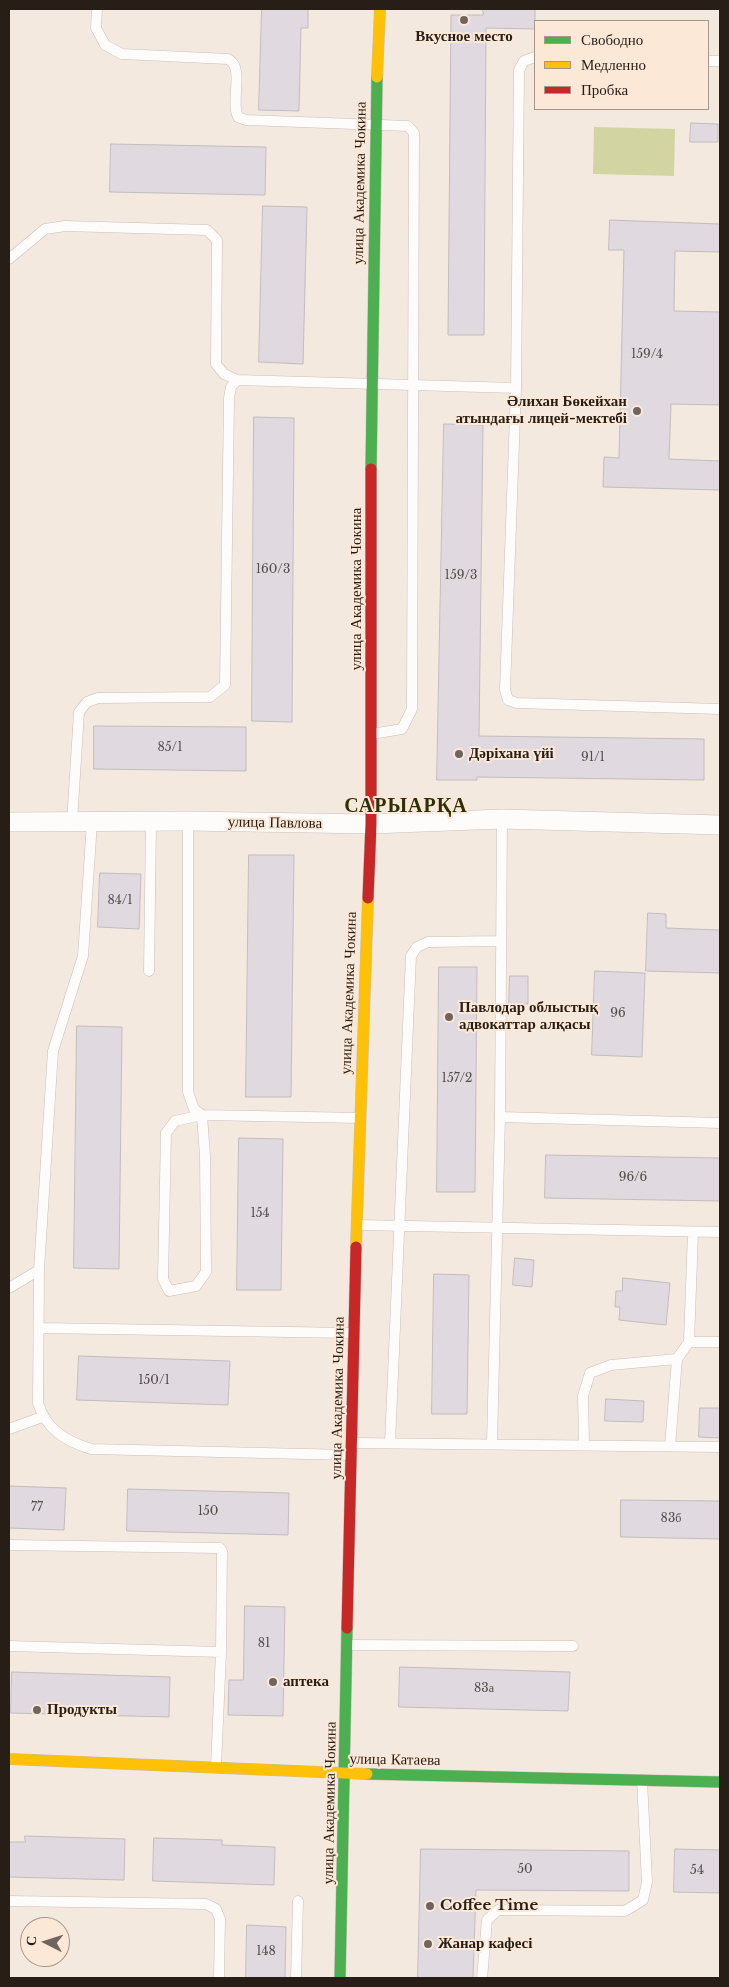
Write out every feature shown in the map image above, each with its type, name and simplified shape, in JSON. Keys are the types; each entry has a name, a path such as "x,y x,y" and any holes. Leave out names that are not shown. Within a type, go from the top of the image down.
{"main road":[{"name":"улица Академика Чокина","path":"340,1978 346,1774 356,1225 371,824 371,386 375,125 380,9"},
{"name":"улица Катаева","path":"9,1759 346,1774 720,1782"}],"street":[{"name":"улица Павлова","path":"9,822 188,821 371,824 502,819 720,825"}],"lane":[{"path":"97,9 96,28 105,45 122,54 228,58 233,61 236,68 235,110 238,117 246,120 408,126 414,133 412,709 402,729 372,734"},
{"path":"534,57 524,61 519,70 516,388 505,690 508,700 517,703 720,709"},
{"path":"9,259 45,228 65,226 207,230 217,240 216,364 224,374 237,380 371,386 516,388"},
{"path":"72,822 79,712 87,702 98,698 210,697 225,685 229,398 231,388 237,380"},
{"path":"492,1443 500,1117 502,819"},
{"path":"188,821 188,1092 194,1109 202,1116 205,1156 206,1272 196,1286 169,1291 163,1279 166,1133 175,1121 202,1116 360,1118"},
{"path":"92,822 83,956 53,1051 39,1270 38,1402 42,1417 52,1429 65,1439 91,1449 352,1449 390,1443 720,1447"},
{"path":"149,970 151,822"},
{"path":"390,1443 411,956 417,947 428,942 500,941"},
{"path":"500,1117 720,1123"},
{"path":"356,1225 720,1232"},
{"path":"670,1446 677,1359 688,1342 693,1232"},
{"path":"9,1288 39,1270"},
{"path":"40,1328 354,1333"},
{"path":"688,1342 720,1342"},
{"path":"584,1444 583,1396 590,1373 611,1365 677,1359"},
{"path":"9,1429 42,1417"},
{"path":"9,1545 220,1548 222,1551 221,1652 216,1768"},
{"path":"348,1645 573,1646"},
{"path":"9,1646 221,1652"},
{"path":"482,1978 487,1920 498,1910 625,1911 643,1900 647,1882 642,1780"},
{"path":"9,1901 206,1904 216,1909 220,1919 219,1978"},
{"path":"296,1978 298,1902"}],"green space":[{"path":"594,127 675,129 674,176 593,174"}],"building":[{"path":"262,9 308,9 308,28 301,28 299,111 259,110"},
{"path":"483,9 535,9 534,29 486,28 484,335 448,335 451,15 483,15"},
{"path":"691,123 718,124 718,142 690,142"},
{"path":"111,144 266,147 265,195 110,192"},
{"path":"263,206 307,207 303,364 259,362"},
{"path":"610,220 720,224 720,252 675,251 674,311 720,312 720,405 671,404 669,459 720,461 720,490 603,487 604,457 619,458 624,250 609,250"},
{"path":"254,417 294,418 292,722 252,721"},
{"path":"444,424 483,425 479,736 704,739 704,780 477,777 477,780 437,780"},
{"path":"94,726 246,727 246,771 94,769"},
{"path":"249,855 294,855 291,1097 246,1097"},
{"path":"100,873 141,874 139,929 98,927"},
{"path":"648,913 666,914 666,928 720,930 720,973 646,971"},
{"path":"439,967 477,967 475,1192 437,1192"},
{"path":"595,971 645,973 642,1057 592,1055"},
{"path":"510,976 528,976 528,1004 509,1004"},
{"path":"77,1026 122,1027 119,1269 74,1268"},
{"path":"239,1138 283,1139 281,1290 237,1290"},
{"path":"546,1155 720,1158 720,1201 545,1198"},
{"path":"515,1258 534,1260 532,1287 513,1285"},
{"path":"434,1274 469,1275 467,1414 432,1414"},
{"path":"623,1278 670,1283 666,1325 619,1320 620,1307 615,1307 616,1291 622,1291"},
{"path":"79,1356 230,1361 228,1405 77,1400"},
{"path":"606,1399 644,1401 643,1422 605,1421"},
{"path":"700,1408 720,1408 720,1438 699,1437"},
{"path":"9,1486 66,1488 64,1530 9,1528"},
{"path":"128,1489 289,1493 288,1535 127,1531"},
{"path":"621,1500 720,1501 720,1539 621,1537"},
{"path":"245,1606 285,1607 283,1716 228,1715 229,1680 243,1680"},
{"path":"400,1667 570,1672 568,1711 399,1707"},
{"path":"12,1672 170,1677 169,1717 11,1713"},
{"path":"25,1836 125,1839 124,1880 9,1877 9,1842 25,1842"},
{"path":"154,1838 222,1840 222,1845 275,1847 274,1885 153,1881"},
{"path":"421,1849 629,1851 629,1891 476,1890 473,1978 418,1978"},
{"path":"675,1849 720,1850 720,1893 674,1892"},
{"path":"247,1925 286,1927 285,1978 246,1978"}],"traffic: fast":[{"path":"371,469 377,77"},
{"path":"340,1978 347,1628"},
{"path":"367,1774 720,1782"}],"traffic: slow":[{"path":"377,77 380,9"},
{"path":"356,1247 368,898"},
{"path":"9,1759 367,1774"}],"traffic: jam":[{"path":"368,898 371,824 371,469"},
{"path":"347,1628 356,1247"}],"place":[{"name":"Вкусное место","path":"464,20"},
{"name":"Әлихан Бөкейхан атындағы лицей-мектебі","path":"637,411"},
{"name":"Дәріхана үйі","path":"459,754"},
{"name":"Павлодар облыстық адвокаттар алқасы","path":"449,1017"},
{"name":"аптека","path":"273,1682"},
{"name":"Продукты","path":"37,1710"},
{"name":"Coffee Time","path":"430,1906"},
{"name":"Жанар кафесі","path":"428,1944"}],"district":[{"name":"САРЫАРҚА","path":"406,806"}]}
